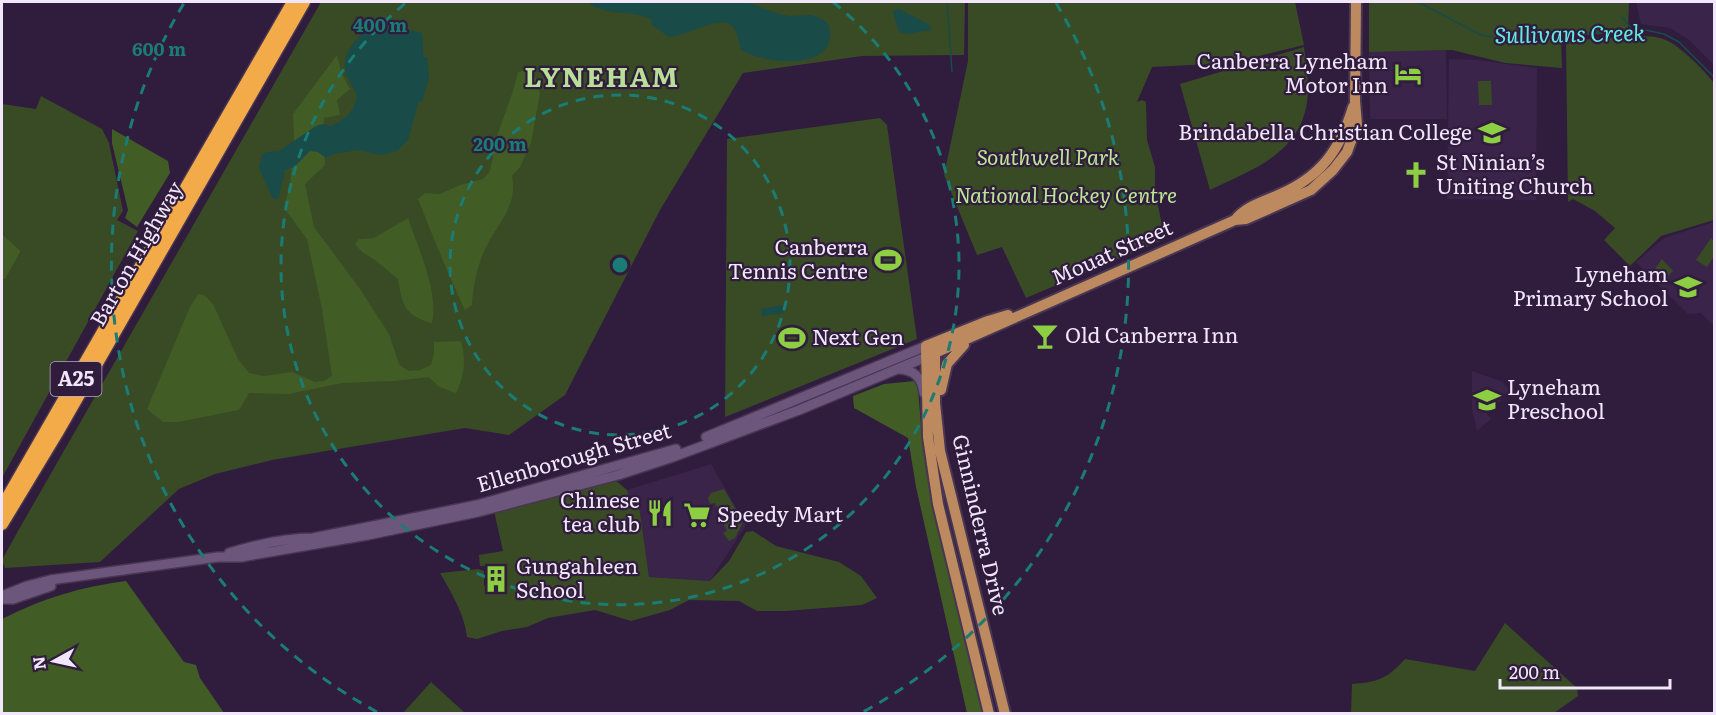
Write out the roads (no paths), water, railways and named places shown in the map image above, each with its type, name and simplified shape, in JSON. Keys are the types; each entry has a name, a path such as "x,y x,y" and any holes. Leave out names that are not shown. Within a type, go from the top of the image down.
{"highway":[{"name":"Barton Highway","path":"2,524 57,433 293,2"},
{"name":"Barton Highway","path":"2,507 201,170 304,2"}],"main road":[{"name":"Mouat Street","path":"931,350 973,337 1235,219 1243,210 1295,187 1324,171 1341,139 1355,101 1356,2"},
{"name":"Mouat Street","path":"931,350 988,321 1038,307"},
{"path":"948,486 941,384 944,371 951,359 973,337"},
{"name":"Ellenborough Street","path":"2,591 12,595 86,577 218,557 241,557 393,530 478,512 618,474 768,421 899,369 931,350"},
{"name":"Ellenborough Street","path":"218,557 240,550 313,538 477,505 672,451 931,350"},
{"name":"Ginninderra Drive","path":"931,350 926,414 938,504 989,714"},
{"name":"Ginninderra Drive","path":"931,350 938,434 948,486 1005,714"},
{"path":"899,369 912,372 920,378 926,414"},
{"path":"2,598 12,595"}],"waterway":[{"name":"Sullivans Creek","path":"947,2 952,72"},
{"name":"Sullivans Creek","path":"1418,2 1481,35 1499,38 1645,30 1664,34 1679,42 1714,77"},
{"path":"1621,16 1632,29"}],"place":[{"name":"Canberra Lyneham Motor Inn","path":"1408,74"},
{"name":"Brindabella Christian College","path":"1492,133"},
{"name":"St Ninian’s Uniting Church","path":"1416,175"},
{"name":"Canberra Tennis Centre","path":"888,260"},
{"name":"Lyneham Primary School","path":"1688,287"},
{"name":"Old Canberra Inn","path":"1045,336"},
{"name":"Next Gen","path":"792,338"},
{"name":"Lyneham Preschool","path":"1487,400"},
{"name":"Chinese tea club","path":"660,513"},
{"name":"Speedy Mart","path":"697,515"},
{"name":"Gungahleen School","path":"496,579"}],"district":[{"name":"LYNEHAM","path":"602,78"}],"park label":[{"name":"Southwell Park","path":"1048,158"},
{"name":"National Hockey Centre","path":"1066,196"}]}
